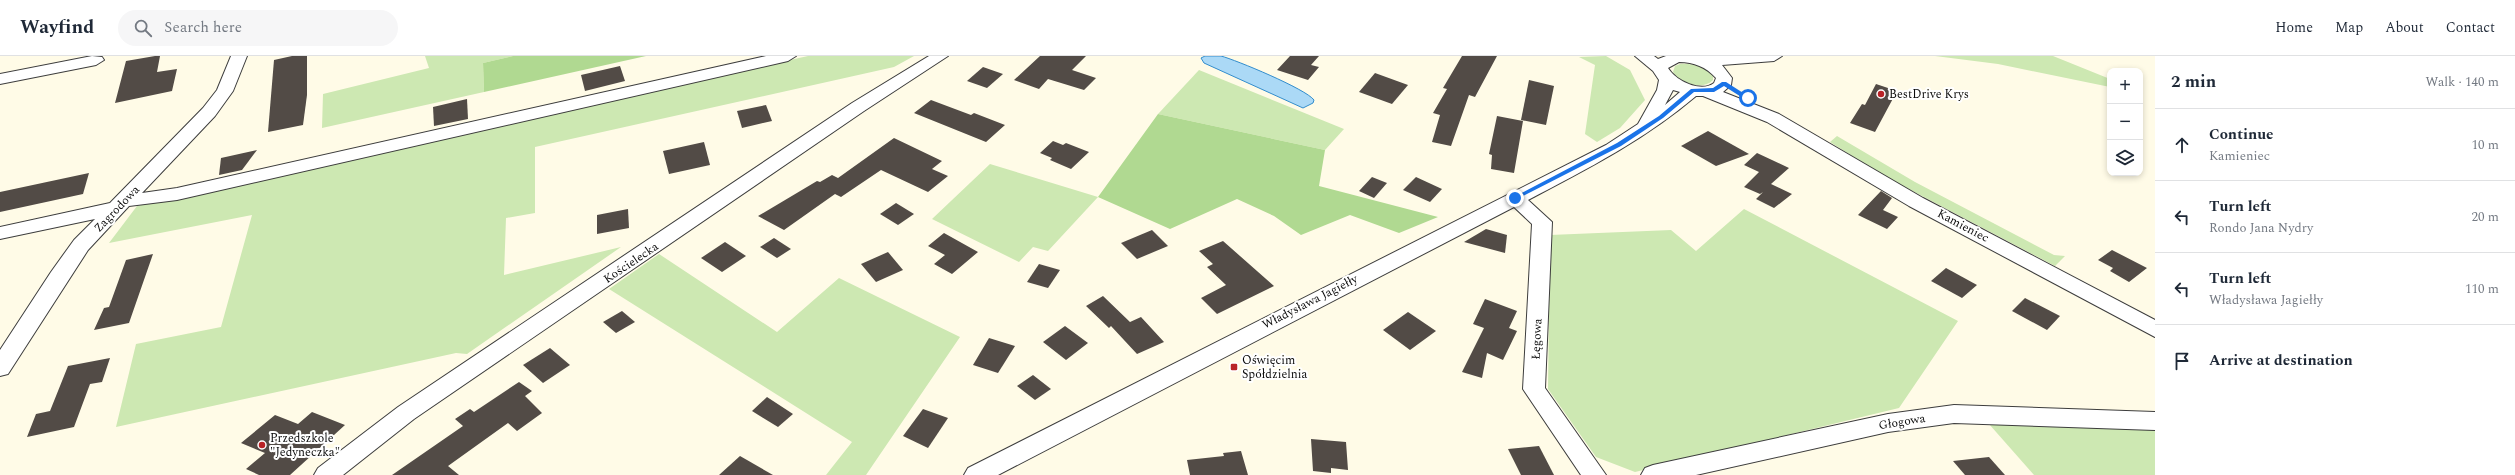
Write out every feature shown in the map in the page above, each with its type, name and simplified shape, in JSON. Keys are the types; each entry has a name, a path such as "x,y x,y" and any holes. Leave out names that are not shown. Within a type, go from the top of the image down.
{"street":[{"name":"Zagrodowa","path":"0,368 58,277 81,245 209,112 225,91 239,56"},
{"path":"0,233 121,204 177,194 788,56"},
{"name":"Kościelecka","path":"326,475 406,414 858,107 940,56"},
{"name":"Kamieniec","path":"1644,56 1664,74 1699,91 1773,118 1916,202 2155,329"},
{"path":"1664,74 1663,63 1675,57 1705,62 1772,57"},
{"path":"1699,91 1721,88 1724,81 1772,57"},
{"path":"0,79 96,60"},
{"name":"Kamieniec","path":"1705,62 1714,66 1724,81 1765,108 1773,118"},
{"name":"Władysława Jagiełły","path":"1643,128 1665,90 1664,74"},
{"name":"Władysława Jagiełły","path":"976,475 1612,149 1699,91"},
{"name":"Łęgowa","path":"1515,198 1542,222 1534,389 1594,475"},
{"name":"Głogowa","path":"1653,475 1888,423 1954,414 2155,421"}],"green space":[{"path":"425,56 513,56 483,63 484,92 322,128 323,94 429,68"},
{"path":"513,56 646,56 484,92 483,63"},
{"path":"808,56 914,56 894,67 535,147 535,213 506,218 504,275 621,247 467,354 456,353 116,427 136,344 221,327 252,215 109,243 137,206"},
{"path":"1606,56 1630,70 1645,100 1620,128 1597,142 1585,134 1595,65 1579,57"},
{"path":"1935,56 2053,56 2107,78 2107,86 1998,64"},
{"path":"1680,64 1689,64 1702,68 1713,76 1713,80 1704,85 1686,82 1676,76 1673,72 1675,66"},
{"path":"1199,70 1344,129 1325,150 1158,114"},
{"path":"1158,114 1325,150 1319,186 1438,217 1399,233 1350,215 1301,235 1274,216 1237,199 1170,229 1098,197"},
{"path":"1837,136 1915,182 2054,255 2065,256 2055,266 1884,176 1830,142"},
{"path":"990,164 1098,197 1048,251 1033,247 1019,262 932,219"},
{"path":"1744,209 1958,321 1899,408 1635,472 1596,457 1548,389 1550,235 1671,230 1696,251"},
{"path":"659,254 777,332 839,278 960,337 866,475 826,475 852,442 609,289"},
{"path":"1989,424 2155,430 2155,475 2034,475"}],"water":[{"path":"1205,56 1221,56 1270,75 1308,95 1314,100 1313,103 1303,108 1204,63 1201,58"}],"building":[{"path":"160,56 157,72 177,69 172,91 115,103 126,61"},
{"path":"292,56 307,56 307,95 303,125 268,132 274,60"},
{"path":"1040,56 1086,56 1072,70 1096,78 1084,90 1048,79 1039,89 1014,80"},
{"path":"1290,56 1319,56 1311,65 1319,67 1308,80 1277,70"},
{"path":"1462,56 1497,56 1475,97 1469,95 1451,146 1432,142 1440,115 1433,113 1447,89 1443,88"},
{"path":"620,66 625,81 585,91 581,75"},
{"path":"983,67 1003,74 987,88 967,81"},
{"path":"1375,73 1408,85 1392,104 1359,92"},
{"path":"1529,80 1554,86 1546,125 1521,120"},
{"path":"1876,84 1897,91 1875,132 1850,123 1862,104 1865,105"},
{"path":"467,99 468,119 434,126 433,107"},
{"path":"931,100 971,115 974,113 1005,125 986,142 914,113"},
{"path":"766,105 772,121 742,128 737,111"},
{"path":"1497,116 1523,121 1514,173 1491,169 1492,155 1489,154"},
{"path":"1708,131 1749,154 1716,166 1681,146"},
{"path":"894,138 942,161 932,169 948,176 928,192 881,170 841,197 835,194 784,230 758,216 817,181 820,182 832,175 838,178"},
{"path":"1053,141 1063,145 1066,143 1089,152 1071,169 1050,160 1052,158 1040,153"},
{"path":"704,142 710,165 669,174 663,151"},
{"path":"257,150 242,170 219,175 221,158"},
{"path":"1757,153 1789,168 1771,184 1792,194 1774,208 1756,199 1763,192 1760,194 1744,187 1759,172 1744,165"},
{"path":"89,173 83,194 0,212 0,192"},
{"path":"1372,177 1387,183 1374,198 1359,191"},
{"path":"1416,177 1442,189 1430,202 1403,190"},
{"path":"1881,191 1892,198 1883,210 1898,217 1887,229 1858,215"},
{"path":"896,203 914,214 898,225 880,214"},
{"path":"628,209 629,228 597,234 597,215"},
{"path":"1486,229 1507,235 1505,253 1464,242"},
{"path":"1152,230 1168,246 1137,259 1121,243"},
{"path":"944,233 978,252 952,274 934,264 945,255 928,246"},
{"path":"774,238 791,249 777,258 760,247"},
{"path":"1223,241 1274,286 1217,314 1201,298 1226,285 1207,267 1213,264 1199,251"},
{"path":"725,242 746,256 722,272 701,258"},
{"path":"2112,250 2147,268 2129,282 2110,271 2113,268 2098,260"},
{"path":"888,252 903,270 876,282 861,264"},
{"path":"153,254 129,323 94,330 104,308 109,307 126,260"},
{"path":"1039,264 1060,270 1048,288 1027,282"},
{"path":"1946,268 1977,285 1962,298 1931,281"},
{"path":"1103,296 1130,322 1141,317 1164,342 1137,354 1111,326 1109,328 1086,306"},
{"path":"2025,298 2060,316 2047,330 2012,311"},
{"path":"1485,299 1517,311 1509,328 1517,331 1503,360 1487,353 1482,378 1462,372 1484,328 1473,324"},
{"path":"622,311 635,322 616,333 603,322"},
{"path":"1408,312 1436,331 1410,350 1383,330"},
{"path":"1065,326 1088,343 1066,360 1043,342"},
{"path":"989,338 1015,346 998,373 973,365"},
{"path":"550,348 570,365 543,383 523,365"},
{"path":"110,358 102,382 90,384 74,427 27,437 36,414 50,411 68,366"},
{"path":"1033,375 1051,389 1035,400 1017,386"},
{"path":"519,382 532,391 525,396 542,413 517,431 508,423 448,466 459,475 392,475 463,426 455,419 470,409 474,412"},
{"path":"767,397 793,414 778,427 752,411"},
{"path":"923,409 948,418 928,448 903,436"},
{"path":"312,412 345,425 290,475 259,475 246,469 265,453 241,443 275,415 298,424"},
{"path":"1311,439 1346,442 1348,470 1331,468 1331,473 1313,471"},
{"path":"1539,446 1554,475 1521,475 1508,449"},
{"path":"1241,451 1248,475 1190,475 1187,460 1224,456 1223,453"},
{"path":"740,456 773,475 719,475"},
{"path":"1989,457 2005,475 1965,475 1953,461"}],"place":[{"name":"BestDrive Krys","path":"1881,94"},
{"name":"Oświęcim Spółdzielnia","path":"1234,367"},
{"name":"Przedszkole \"Jedyneczka\"","path":"262,445"}],"route":[{"path":"1515,198 1619,145 1661,117 1693,90 1714,90 1721,88 1724,84 1748,98"}]}
